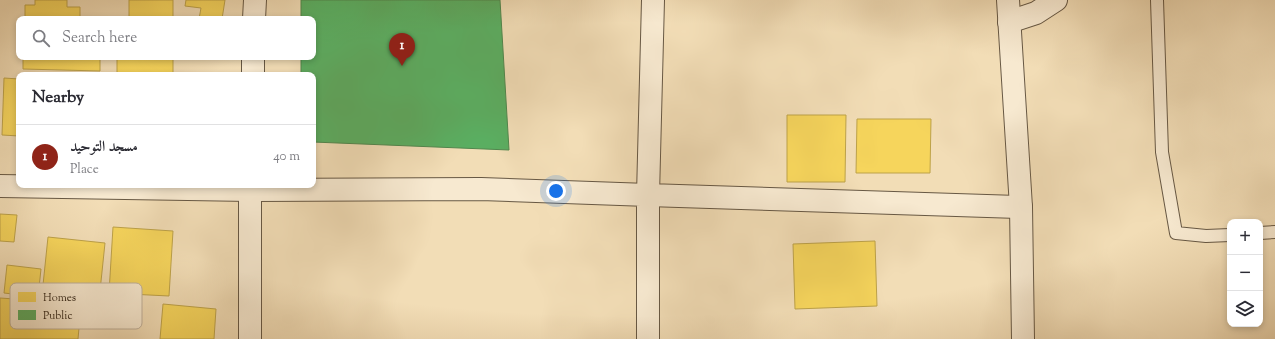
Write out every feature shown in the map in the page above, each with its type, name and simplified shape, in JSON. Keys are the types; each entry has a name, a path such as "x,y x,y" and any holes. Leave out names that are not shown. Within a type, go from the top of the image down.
{"street":[{"path":"254,16 255,0"},
{"path":"648,339 648,195 653,0"},
{"path":"1008,0 1021,207 1022,339"},
{"path":"1009,22 1036,13 1056,0"},
{"path":"253,60 253,72"},
{"path":"0,186 16,186"},
{"path":"250,339 250,188 481,190 1021,207"}],"lane":[{"path":"1157,0 1162,152 1176,233 1206,236 1227,235"},
{"path":"1263,233 1275,232"}],"building: Homes":[{"path":"35,0 67,0 67,7 80,7 80,16 25,16 25,5 35,5"},
{"path":"129,0 173,0 173,16 129,16"},
{"path":"186,0 225,0 222,16 200,16 201,8 185,6"},
{"path":"23,60 100,60 100,71 23,69"},
{"path":"117,60 173,60 173,72 117,72"},
{"path":"4,78 16,79 16,136 2,135"},
{"path":"787,115 846,115 845,182 787,182"},
{"path":"857,119 931,119 930,173 856,173"},
{"path":"0,214 17,215 14,242 0,241"},
{"path":"113,227 173,231 169,296 142,295 142,283 110,283"},
{"path":"48,237 105,243 101,283 43,283"},
{"path":"875,241 877,306 795,309 793,244"},
{"path":"7,265 41,269 40,283 10,283 10,294 4,293"},
{"path":"0,298 10,299 10,329 79,329 78,339 0,339"},
{"path":"163,304 216,309 214,339 160,339"}],"building: Public":[{"path":"301,0 500,0 509,150 316,142 316,72 301,72 301,60 316,60 316,16 301,16"}],"place":[{"name":"مسجد التوحيد","path":"402,66"}]}
